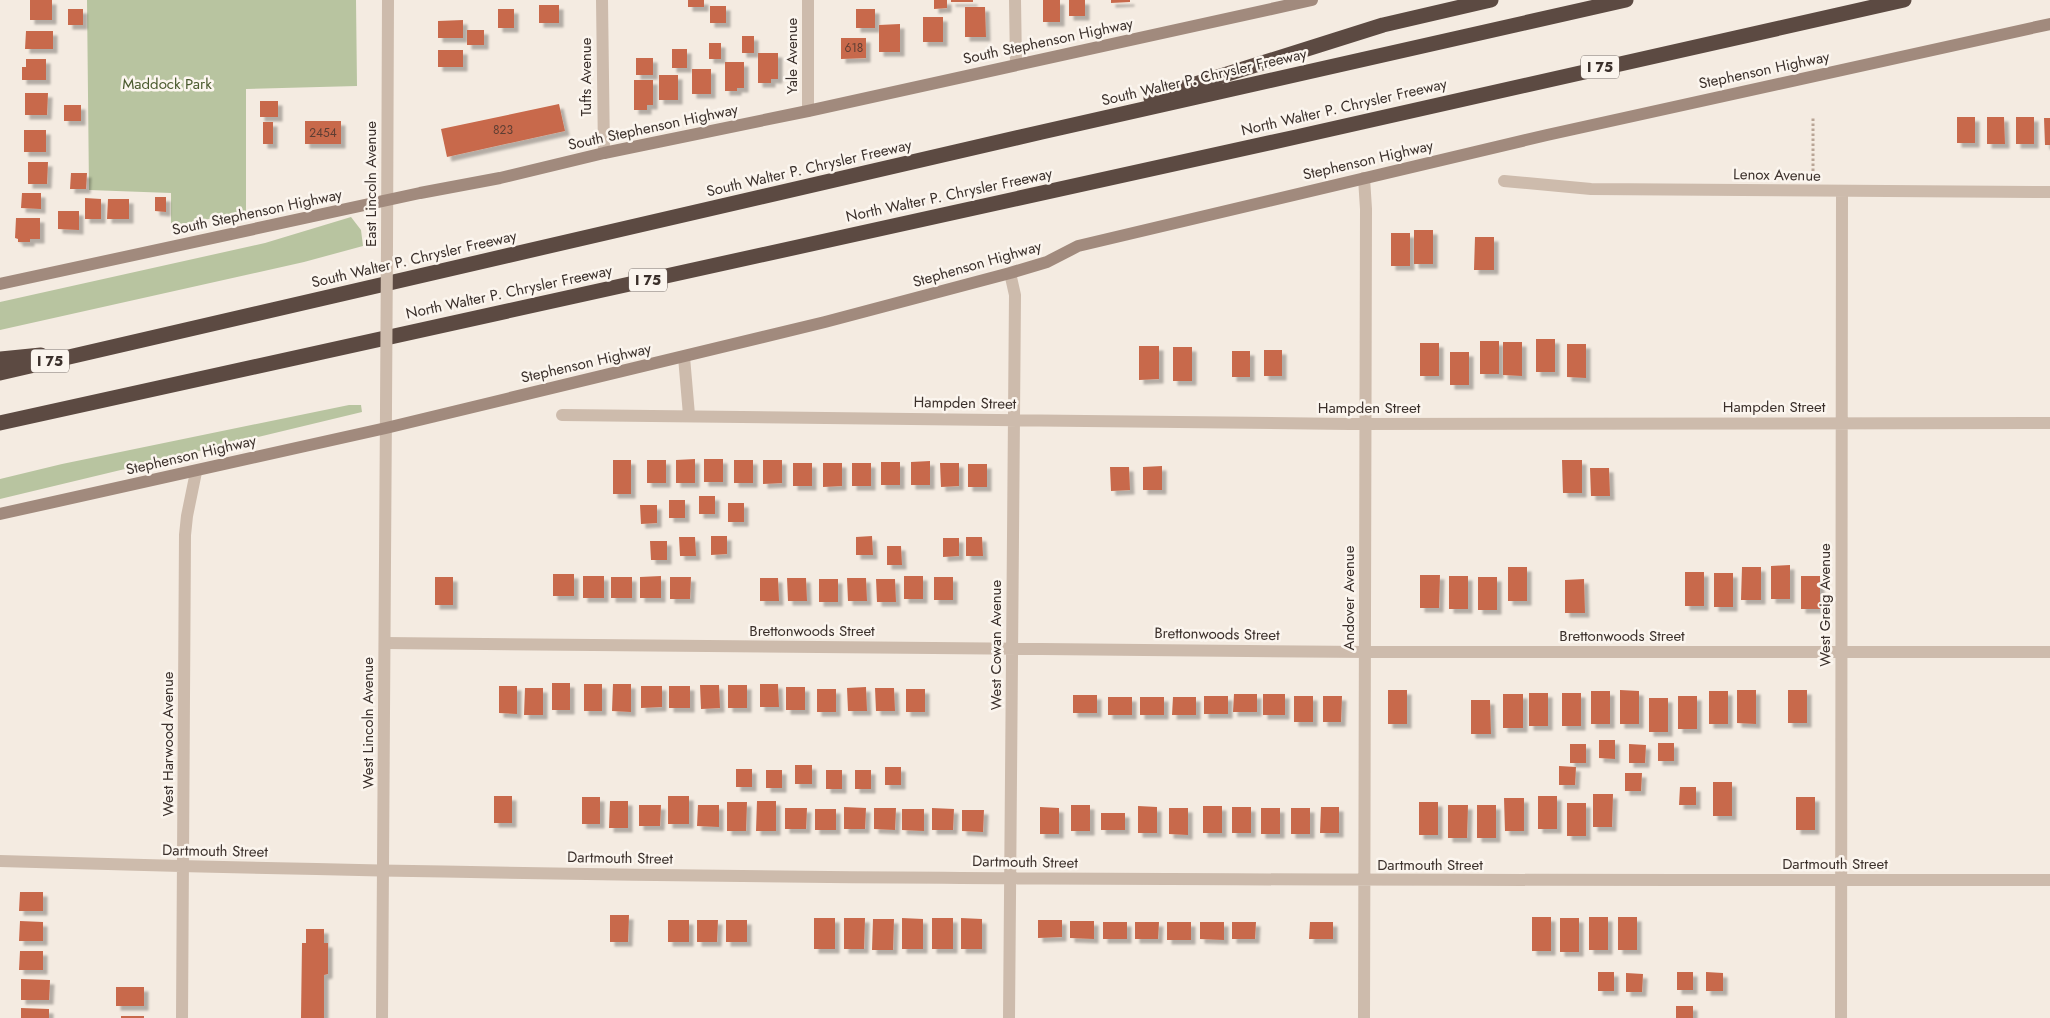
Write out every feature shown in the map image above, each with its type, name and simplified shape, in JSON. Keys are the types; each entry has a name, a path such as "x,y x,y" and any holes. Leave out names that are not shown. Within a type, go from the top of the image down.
{"highway":[{"path":"1042,132 1372,29 1491,0"},
{"name":"South Walter P. Chrysler Freeway","path":"0,373 1042,132 1626,0"},
{"name":"North Walter P. Chrysler Freeway","path":"0,423 1287,139 1904,0"},
{"path":"0,359 99,350"}],"main road":[{"name":"South Stephenson Highway","path":"0,284 388,200 500,178 604,153 808,111 1312,0"},
{"name":"Stephenson Highway","path":"0,515 386,428 825,322 1047,262 1078,246 1547,135 2050,24"}],"street":[{"name":"East Lincoln Avenue","path":"386,428 388,0"},
{"name":"Tufts Avenue","path":"602,0 604,153"},
{"name":"Yale Avenue","path":"808,0 808,111"},
{"path":"1016,0 1016,64"},
{"name":"Andover Avenue","path":"1364,178 1366,209 1364,1018"},
{"name":"Lenox Avenue","path":"1504,181 1591,189 2050,192"},
{"name":"West Greig Avenue","path":"1841,1018 1842,192"},
{"name":"West Cowan Avenue","path":"1009,1018 1015,295 1010,273"},
{"path":"684,357 689,415"},
{"name":"Hampden Street","path":"562,415 1365,424 2050,423"},
{"name":"West Lincoln Avenue","path":"382,1018 386,428"},
{"name":"West Harwood Avenue","path":"182,1018 185,534 196,472"},
{"name":"Brettonwoods Street","path":"385,643 1365,652 2050,652"},
{"name":"Dartmouth Street","path":"0,861 383,871 1011,879 1363,881 2050,880"}],"path":[{"path":"1813,116 1813,171"}],"green space":[{"name":"Maddock Park","path":"87,0 356,0 357,86 246,89 246,211 171,227 171,193 89,190"},
{"path":"351,217 361,230 363,246 304,262 0,330 0,302 265,243"},
{"path":"349,405 361,405 362,412 0,499 0,479 62,464"}],"building":[{"path":"30,0 52,0 52,20 30,20"},
{"path":"688,0 704,0 704,7 688,7"},
{"path":"934,0 947,0 947,8 934,9"},
{"path":"951,0 973,0 973,2 951,2"},
{"path":"1043,0 1060,0 1060,22 1043,22"},
{"path":"1069,0 1085,0 1085,16 1069,16"},
{"path":"1111,0 1130,0 1130,2 1111,3"},
{"path":"539,5 559,5 559,23 539,23"},
{"path":"710,6 726,6 726,23 710,23"},
{"path":"965,7 985,7 986,37 965,37"},
{"path":"68,9 83,9 83,25 68,25"},
{"path":"498,9 514,9 514,28 498,28"},
{"path":"856,9 875,9 875,28 856,28"},
{"path":"923,17 943,17 943,42 923,42"},
{"path":"463,20 463,38 438,38 438,21"},
{"path":"900,24 900,52 879,52 879,25"},
{"path":"467,30 484,30 484,45 467,45"},
{"path":"26,31 53,31 53,49 25,49"},
{"path":"742,36 754,36 754,53 742,53"},
{"path":"841,38 866,38 866,58 841,59"},
{"path":"709,43 721,43 721,59 709,59"},
{"path":"672,49 687,49 687,68 672,68"},
{"path":"438,50 463,50 463,67 438,67"},
{"path":"758,53 778,53 778,79 771,79 771,83 758,83"},
{"path":"636,58 653,58 653,75 636,75"},
{"path":"26,59 46,59 46,80 22,80 22,67 26,67"},
{"path":"725,62 744,62 744,88 737,88 737,91 725,91"},
{"path":"692,69 711,69 711,94 692,94"},
{"path":"659,75 678,75 678,100 659,100"},
{"path":"634,80 653,80 653,105 647,105 647,110 634,110"},
{"path":"25,93 48,93 47,115 25,115"},
{"path":"260,101 278,101 278,117 260,117"},
{"path":"559,104 565,131 447,157 441,129"},
{"path":"64,105 81,105 81,121 64,121"},
{"path":"1957,117 1975,117 1975,143 1957,143"},
{"path":"1987,117 2004,117 2005,144 1987,144"},
{"path":"2016,117 2034,117 2034,144 2016,144"},
{"path":"2044,118 2050,118 2050,145 2045,145"},
{"path":"305,121 341,121 341,144 305,144"},
{"path":"263,122 273,122 273,144 263,144"},
{"path":"24,130 46,130 46,152 24,152"},
{"path":"28,162 48,162 47,184 28,184"},
{"path":"71,173 87,173 86,189 70,189"},
{"path":"22,193 41,193 41,209 21,208"},
{"path":"155,197 166,197 166,212 155,211"},
{"path":"85,198 101,199 101,219 85,219"},
{"path":"108,199 129,199 129,219 107,219"},
{"path":"58,211 79,211 79,230 58,229"},
{"path":"16,218 40,218 40,239 30,239 30,242 18,242 18,239 15,238"},
{"path":"1414,230 1433,230 1433,264 1414,264"},
{"path":"1391,233 1410,233 1410,266 1391,266"},
{"path":"1475,237 1494,237 1494,270 1474,270"},
{"path":"1536,339 1555,339 1555,372 1536,372"},
{"path":"1480,341 1499,341 1499,374 1480,374"},
{"path":"1503,342 1522,342 1522,376 1503,375"},
{"path":"1420,343 1439,343 1439,376 1420,376"},
{"path":"1567,344 1586,344 1586,378 1567,377"},
{"path":"1139,346 1159,346 1159,379 1139,380"},
{"path":"1173,347 1192,347 1192,381 1173,381"},
{"path":"1264,350 1282,350 1282,376 1264,376"},
{"path":"1232,351 1250,351 1250,377 1232,377"},
{"path":"1450,352 1469,352 1469,385 1450,385"},
{"path":"695,459 695,483 676,483 676,460"},
{"path":"704,459 723,459 723,482 704,482"},
{"path":"613,460 631,460 631,494 613,494"},
{"path":"647,460 666,460 666,483 647,483"},
{"path":"734,460 753,460 753,483 734,483"},
{"path":"763,460 782,460 782,483 763,484"},
{"path":"1562,460 1582,460 1582,493 1563,493"},
{"path":"930,461 930,485 911,485 911,462"},
{"path":"881,462 900,462 900,485 881,485"},
{"path":"793,463 812,463 812,486 793,486"},
{"path":"823,463 842,463 842,486 823,487"},
{"path":"852,463 871,463 871,486 852,486"},
{"path":"940,463 959,463 959,486 941,487"},
{"path":"968,464 987,464 987,487 968,487"},
{"path":"1162,466 1162,490 1143,490 1143,467"},
{"path":"1110,467 1129,467 1130,490 1111,491"},
{"path":"1590,468 1609,468 1610,496 1591,496"},
{"path":"699,496 715,496 715,514 699,514"},
{"path":"669,500 685,500 685,518 669,518"},
{"path":"728,503 744,503 744,522 728,522"},
{"path":"640,505 657,505 657,523 641,524"},
{"path":"711,536 727,536 727,554 711,555"},
{"path":"872,536 873,555 856,555 856,537"},
{"path":"679,537 695,537 696,556 680,556"},
{"path":"966,537 982,537 983,556 966,556"},
{"path":"943,538 959,538 959,556 943,557"},
{"path":"650,541 667,541 667,560 651,560"},
{"path":"887,546 901,546 902,565 887,565"},
{"path":"1790,565 1790,599 1771,599 1771,566"},
{"path":"1508,567 1527,567 1527,601 1508,601"},
{"path":"1742,567 1761,567 1761,600 1741,600"},
{"path":"1685,572 1704,572 1704,606 1685,606"},
{"path":"1714,573 1733,573 1733,607 1714,607"},
{"path":"553,574 574,574 574,596 553,596"},
{"path":"1420,575 1440,575 1439,608 1420,608"},
{"path":"583,576 604,576 604,598 583,598"},
{"path":"661,576 661,598 640,598 640,577"},
{"path":"904,576 923,576 923,599 904,599"},
{"path":"1449,576 1468,576 1468,609 1449,609"},
{"path":"1801,576 1820,576 1820,609 1801,609"},
{"path":"435,577 453,577 453,605 435,605"},
{"path":"611,577 632,577 632,598 611,598"},
{"path":"670,577 691,577 690,599 670,599"},
{"path":"934,577 953,577 953,600 934,600"},
{"path":"1478,577 1497,577 1497,610 1478,610"},
{"path":"760,578 778,578 779,601 760,601"},
{"path":"787,578 806,578 807,601 788,601"},
{"path":"847,578 866,578 867,601 848,601"},
{"path":"819,579 838,579 838,602 819,602"},
{"path":"876,579 895,579 896,602 877,602"},
{"path":"1584,579 1585,613 1565,613 1565,580"},
{"path":"552,683 570,683 570,710 552,710"},
{"path":"584,684 602,684 602,711 584,711"},
{"path":"613,684 631,684 631,712 612,711"},
{"path":"760,684 778,684 779,707 760,707"},
{"path":"700,685 719,685 720,708 701,709"},
{"path":"728,685 747,685 747,708 728,708"},
{"path":"499,686 517,686 517,714 499,713"},
{"path":"641,686 662,686 662,707 641,708"},
{"path":"669,686 690,686 690,708 669,708"},
{"path":"786,687 805,687 805,710 786,710"},
{"path":"866,687 867,711 848,711 847,688"},
{"path":"525,688 543,688 543,715 524,715"},
{"path":"875,688 894,688 895,711 876,711"},
{"path":"817,689 836,689 836,712 817,712"},
{"path":"906,689 925,689 925,712 906,712"},
{"path":"1388,690 1407,690 1407,724 1388,724"},
{"path":"1620,690 1639,691 1639,724 1620,724"},
{"path":"1737,690 1756,690 1756,724 1737,723"},
{"path":"1788,690 1807,690 1807,723 1788,723"},
{"path":"1591,691 1610,691 1610,724 1591,724"},
{"path":"1709,691 1728,691 1728,724 1709,724"},
{"path":"1529,693 1548,693 1548,726 1529,726"},
{"path":"1562,693 1581,693 1581,726 1562,726"},
{"path":"1234,694 1257,694 1257,712 1233,712"},
{"path":"1263,694 1285,694 1285,715 1263,715"},
{"path":"1503,694 1523,694 1523,728 1503,728"},
{"path":"1073,695 1097,695 1097,713 1073,713"},
{"path":"1204,696 1228,696 1228,714 1204,714"},
{"path":"1294,696 1313,696 1313,722 1294,722"},
{"path":"1323,696 1342,696 1341,722 1323,722"},
{"path":"1678,696 1697,696 1697,729 1678,729"},
{"path":"1108,697 1132,697 1132,715 1108,715"},
{"path":"1140,697 1164,697 1164,715 1140,715"},
{"path":"1173,697 1196,697 1196,715 1172,715"},
{"path":"1649,698 1668,698 1668,732 1649,732"},
{"path":"1471,700 1490,700 1491,734 1471,734"},
{"path":"1599,740 1615,740 1615,759 1599,758"},
{"path":"1658,743 1674,743 1674,761 1658,761"},
{"path":"1570,744 1586,744 1586,763 1570,763"},
{"path":"1629,744 1646,745 1645,763 1629,763"},
{"path":"795,765 812,765 812,784 795,784"},
{"path":"1559,766 1576,767 1575,785 1559,785"},
{"path":"885,767 901,767 901,785 885,785"},
{"path":"736,769 752,769 752,787 736,787"},
{"path":"766,770 782,770 782,788 766,788"},
{"path":"826,770 842,770 842,789 826,789"},
{"path":"855,770 871,770 871,789 855,789"},
{"path":"1625,773 1642,773 1641,791 1625,791"},
{"path":"1713,782 1732,782 1732,816 1713,816"},
{"path":"1680,787 1696,787 1696,805 1679,805"},
{"path":"1593,794 1613,794 1612,827 1593,827"},
{"path":"494,796 512,796 512,823 494,823"},
{"path":"668,796 689,796 689,824 668,824"},
{"path":"1538,796 1557,796 1557,829 1538,829"},
{"path":"582,797 600,797 600,824 582,824"},
{"path":"1796,797 1815,797 1815,830 1796,830"},
{"path":"1504,798 1524,798 1524,831 1505,831"},
{"path":"610,801 628,801 628,828 609,828"},
{"path":"757,801 776,801 776,831 756,831"},
{"path":"727,802 747,802 746,831 727,831"},
{"path":"1419,802 1438,802 1438,835 1419,835"},
{"path":"1567,803 1586,803 1586,836 1567,836"},
{"path":"639,805 661,805 660,826 639,826"},
{"path":"698,805 719,805 719,827 697,826"},
{"path":"1071,805 1090,805 1090,831 1071,831"},
{"path":"1448,805 1468,805 1467,838 1448,838"},
{"path":"1477,805 1496,805 1496,838 1477,838"},
{"path":"1138,806 1157,807 1157,833 1138,833"},
{"path":"1203,806 1222,806 1222,833 1203,833"},
{"path":"844,807 866,808 865,829 844,829"},
{"path":"1040,807 1059,808 1059,834 1040,834"},
{"path":"1232,807 1251,807 1251,833 1232,833"},
{"path":"1321,807 1339,807 1339,833 1320,833"},
{"path":"785,808 807,808 806,829 785,829"},
{"path":"874,808 896,808 895,830 874,829"},
{"path":"932,808 954,809 953,830 932,830"},
{"path":"1169,808 1188,808 1188,835 1169,834"},
{"path":"1261,808 1280,808 1280,834 1261,834"},
{"path":"1291,808 1310,808 1310,834 1291,834"},
{"path":"815,809 836,809 836,830 815,830"},
{"path":"902,809 924,809 924,831 902,830"},
{"path":"962,810 984,810 983,832 962,831"},
{"path":"1101,813 1125,813 1125,830 1101,830"},
{"path":"20,892 43,892 43,911 19,911"},
{"path":"610,915 629,915 628,942 610,942"},
{"path":"1532,917 1551,917 1551,951 1532,951"},
{"path":"1589,917 1608,917 1608,950 1589,950"},
{"path":"1618,917 1637,917 1637,950 1618,950"},
{"path":"814,918 835,918 835,949 814,949"},
{"path":"844,918 865,918 864,949 844,949"},
{"path":"902,918 923,919 923,949 902,949"},
{"path":"932,918 953,918 953,949 932,949"},
{"path":"961,918 982,919 982,949 961,949"},
{"path":"1560,918 1579,918 1579,952 1560,952"},
{"path":"873,919 894,919 893,950 872,950"},
{"path":"668,920 689,920 689,942 668,942"},
{"path":"697,920 718,920 717,942 697,942"},
{"path":"726,920 747,920 747,942 726,942"},
{"path":"1038,920 1062,920 1062,937 1038,938"},
{"path":"20,921 43,922 43,941 19,941"},
{"path":"1070,921 1094,921 1094,939 1070,938"},
{"path":"1103,922 1127,922 1127,939 1103,939"},
{"path":"1135,922 1159,922 1158,939 1135,939"},
{"path":"1167,922 1191,922 1191,940 1167,940"},
{"path":"1200,922 1224,922 1224,940 1200,939"},
{"path":"1232,922 1256,922 1255,939 1232,939"},
{"path":"1310,922 1333,922 1333,939 1309,939"},
{"path":"306,929 324,929 324,943 328,943 328,974 324,975 324,1018 301,1018 302,943 306,943"},
{"path":"20,951 43,951 43,970 19,970"},
{"path":"1598,972 1614,972 1614,991 1598,991"},
{"path":"1677,972 1693,972 1693,990 1677,990"},
{"path":"1706,972 1723,973 1723,991 1706,991"},
{"path":"1626,973 1643,974 1642,992 1626,992"},
{"path":"21,979 50,980 49,1000 21,1000"},
{"path":"116,987 144,987 144,1006 116,1006"},
{"path":"1676,1006 1693,1006 1693,1018 1676,1018"},
{"path":"21,1008 49,1009 49,1018 21,1018"},
{"path":"121,1016 144,1016 144,1018 121,1018"}]}
